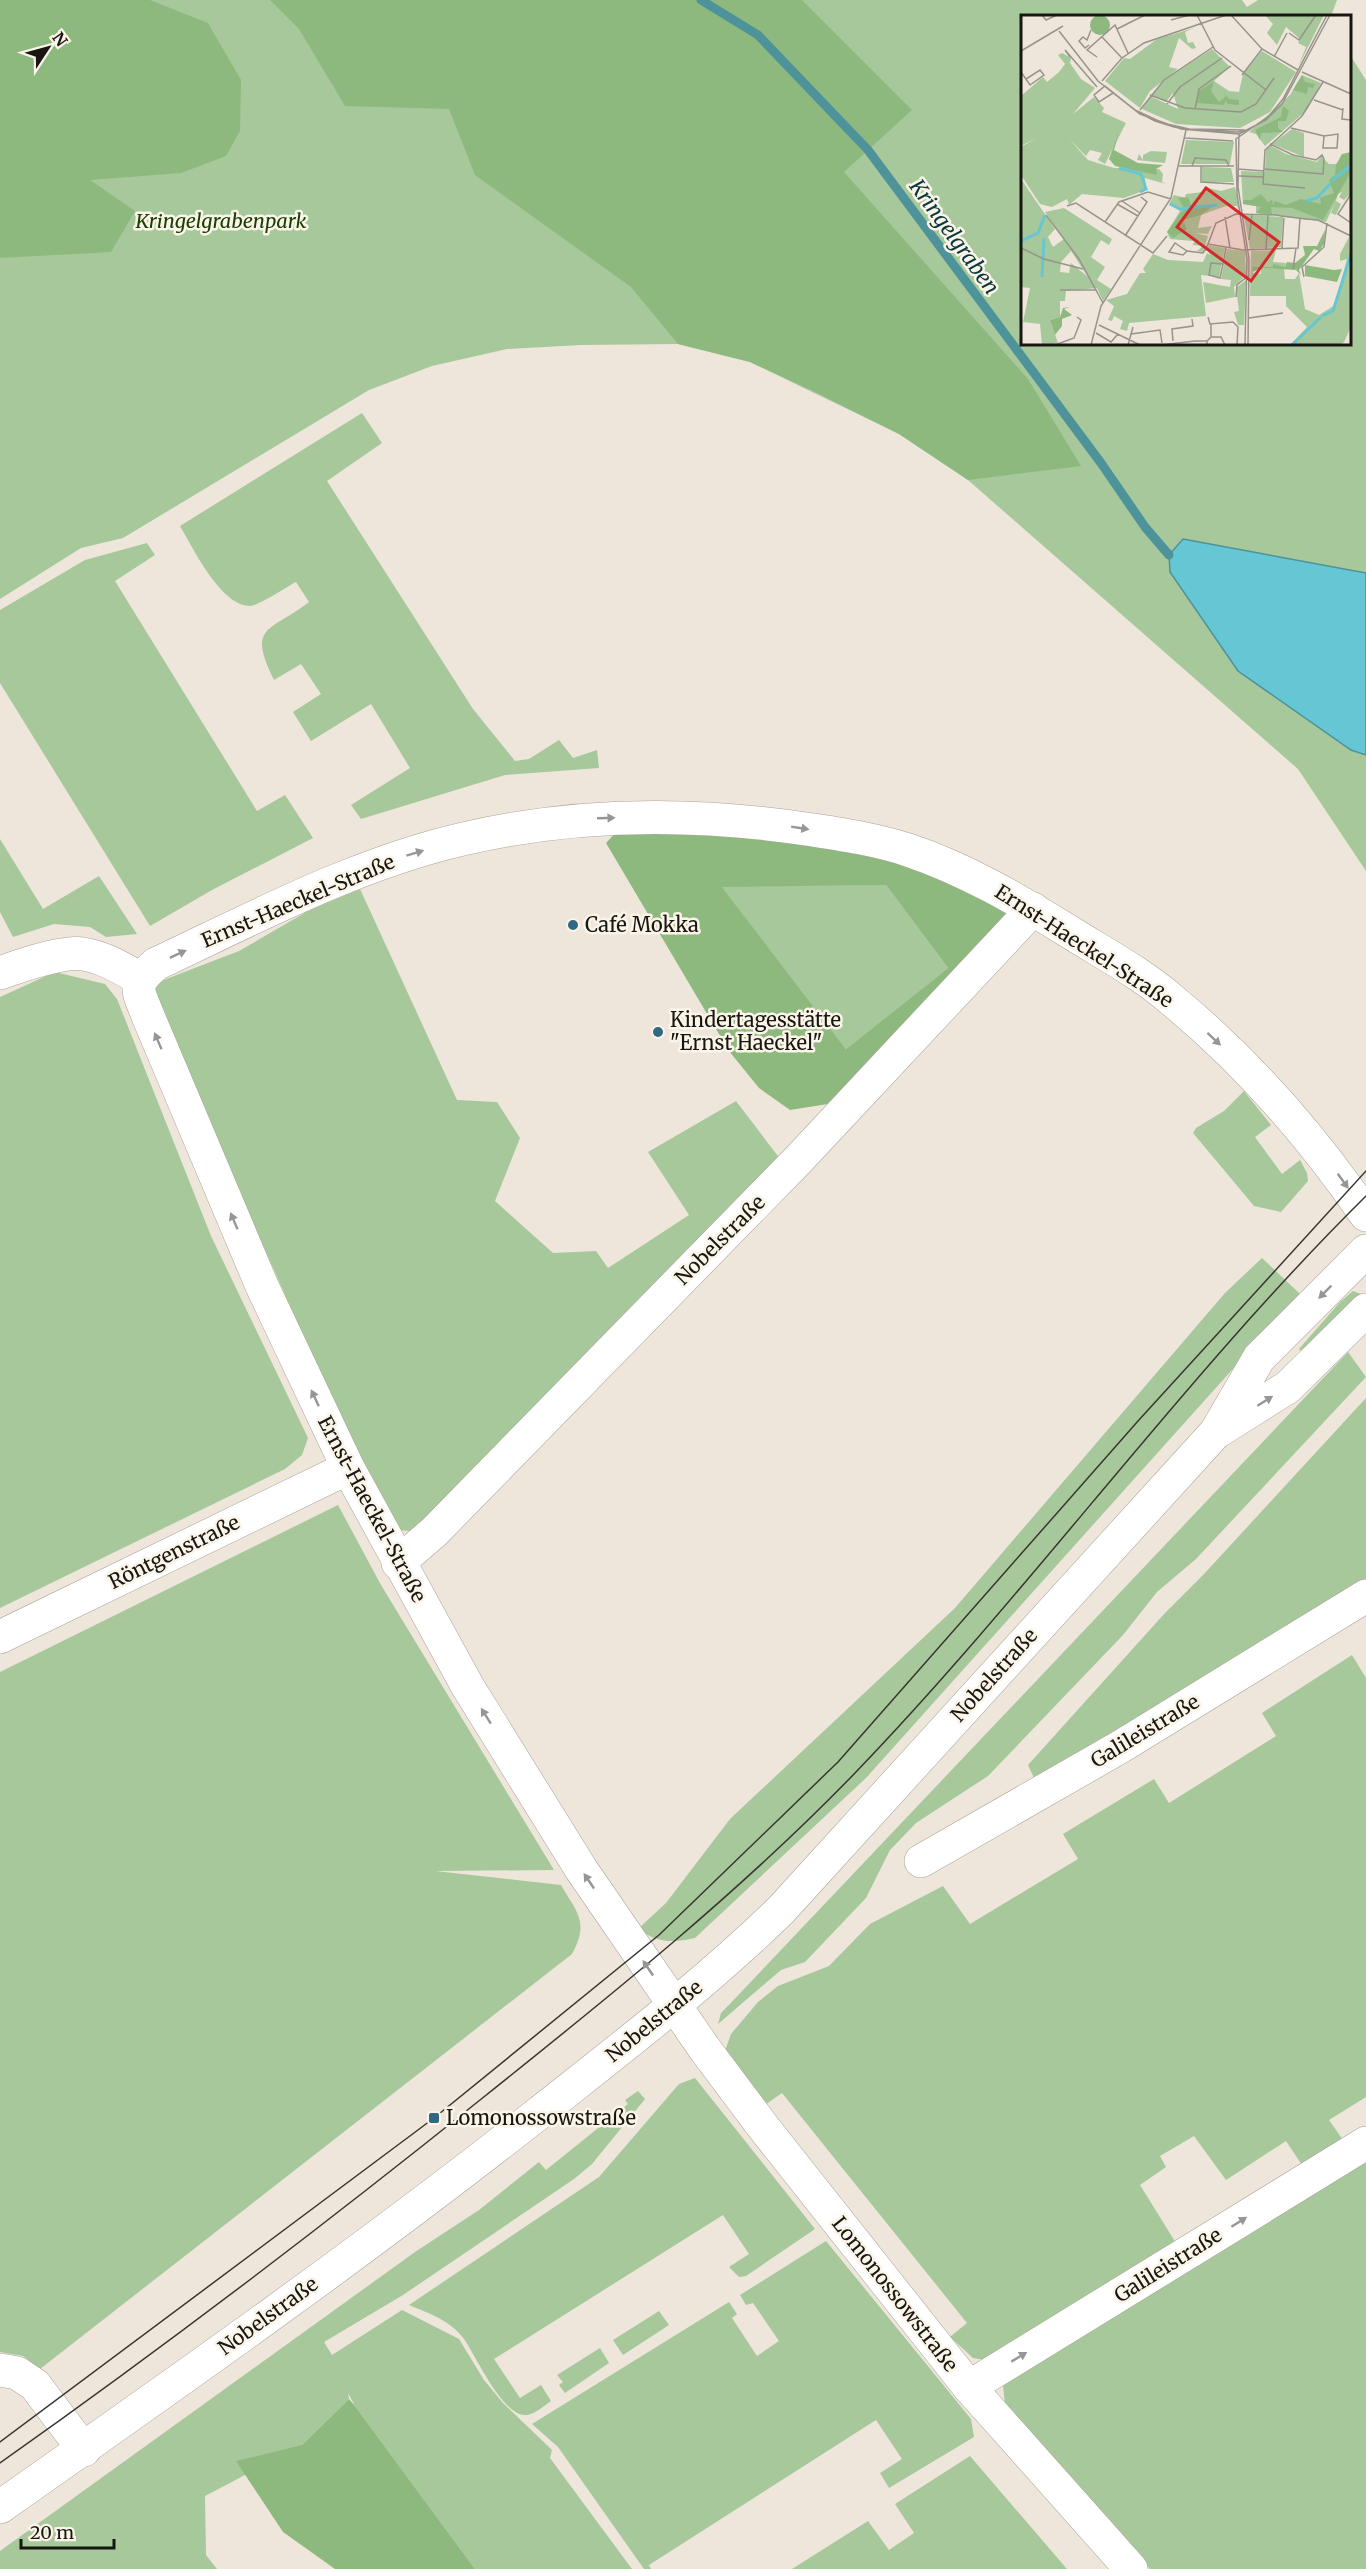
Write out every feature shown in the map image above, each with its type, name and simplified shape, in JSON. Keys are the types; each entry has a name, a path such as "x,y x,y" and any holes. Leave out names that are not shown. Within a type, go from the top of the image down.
{"street":[{"name":"Ernst-Haeckel-Straße","path":"674,2006 542,1806 468,1687 398,1563 348,1468 262,1286 147,1016 138,990 139,978 156,964 290,900 376,864 459,840 521,826 613,818 747,819 851,836 908,850 996,888 1033,909 1172,999 1299,1123 1366,1215"},
{"name":"Nobelstraße","path":"398,1563 434,1532 717,1244 1033,909"},
{"path":"0,973 24,964 81,954 107,961 139,978"},
{"name":"Nobelstraße","path":"0,2507 84,2450 411,2213 674,2006 781,1910 1216,1432 1260,1358 1366,1251"},
{"name":"Nobelstraße","path":"1216,1432 1288,1387 1366,1310"},
{"name":"Röntgenstraße","path":"0,1637 348,1468"},
{"name":"Galileistraße","path":"921,1861 1120,1747 1366,1596"},
{"name":"Lomonossowstraße","path":"674,2006 764,2128 969,2387 1131,2569"},
{"name":"Galileistraße","path":"969,2387 1366,2143"},
{"path":"0,2370 17,2373 35,2385 84,2450"}],"green space":[{"name":"Kringelgrabenpark","path":"0,0 1242,0 1247,7 1258,0 1337,0 1331,15 1021,15 1021,345 1351,345 1351,57 1366,80 1366,871 1298,769 968,480 899,434 750,362 678,344 581,345 507,349 432,366 369,390 123,538 81,548 0,599"},
{"path":"0,0 150,0 208,23 241,80 240,131 226,156 181,173 90,180 135,211 111,252 0,258"},
{"path":"270,0 802,0 912,110 844,172 1028,379 1081,466 968,480 899,434 813,391 750,362 678,344 631,287 475,175 449,109 345,106 299,29"},
{"path":"362,413 382,443 327,481 473,709 515,761 529,759 559,740 573,758 597,750 599,768 505,775 361,819 351,805 410,768 371,704 311,741 293,712 321,694 301,664 274,680 262,648 263,639 274,625 309,602 296,582 254,605 239,603 229,597 209,574 180,526"},
{"path":"147,543 155,555 115,581 257,811 285,795 313,838 212,890 150,926 0,683 0,610 85,560"},
{"path":"621,827 819,839 913,866 1018,917 834,1103 790,1110 759,1088 729,1051 606,843","holes":["886,885 948,968 846,1049 722,887"]},
{"path":"0,839 43,909 99,876 137,934 106,937 90,927 54,924 13,937 0,912"},
{"path":"886,885 948,968 846,1049 721,886"},
{"path":"360,889 457,1100 497,1102 520,1138 495,1201 553,1253 596,1251 608,1268 689,1215 648,1152 736,1101 784,1164 421,1532 397,1530 333,1403 148,986 239,951 308,911"},
{"path":"55,972 105,984 117,999 211,1236 308,1438 302,1455 285,1469 0,1608 0,997"},
{"path":"1244,1091 1271,1125 1255,1137 1282,1174 1300,1160 1307,1173 1308,1181 1281,1212 1254,1206 1193,1133 1196,1128 1224,1111"},
{"path":"1262,1258 1300,1294 866,1778 695,1938 665,1941 638,1929 666,1903 730,1819 955,1608 1225,1293"},
{"path":"1353,1291 1361,1294 1361,1298 1302,1352 1299,1349 1340,1302"},
{"path":"1348,1352 1366,1377 1196,1559 1157,1592 1123,1635 988,1776 916,1823 890,1850 866,1898 805,1962 781,1970 718,2024 721,2013"},
{"path":"1366,1398 1366,1583 1034,1778 1028,1765 1165,1613 1204,1574"},
{"path":"338,1505 381,1585 554,1870 435,1871 561,1885 579,1918 580,1934 577,1943 572,1954 40,2369 23,2356 0,2352 0,1672"},
{"path":"1352,1655 1366,1678 1366,2097 1329,2120 1343,2140 1302,2165 1286,2141 1226,2180 1194,2136 1160,2156 1166,2167 1140,2185 1179,2248 985,2360 973,2358 950,2337 967,2323 782,2093 765,2105 725,2051 731,2034 758,2002 778,1986 829,1966 870,1924 943,1886 970,1924 1078,1859 1063,1834 1154,1779 1169,1803 1276,1736 1262,1713"},
{"path":"695,2078 815,2229 746,2276 739,2277 729,2267 749,2254 723,2215 494,2359 520,2398 541,2385 551,2401 530,2414 518,2413 499,2396 458,2332 439,2318 409,2305 599,2177 679,2084"},
{"path":"638,2091 645,2099 592,2164 574,2179 403,2295 324,2342 332,2355 402,2310 459,2339 484,2380 503,2403 552,2450 550,2458 632,2569 475,2569 355,2406 348,2393 349,2399 302,2445 205,2496 206,2555 217,2569 0,2569 0,2551 415,2252 479,2210 539,2162 546,2170 628,2104 625,2100"},
{"path":"1366,2151 1366,2569 1150,2569 1005,2404 1003,2385"},
{"path":"826,2241 971,2419 974,2437 889,2488 880,2473 902,2459 876,2420 649,2565 651,2569 644,2569 558,2447 532,2424 729,2302 737,2314 732,2318 757,2356 779,2341 753,2303 746,2305 740,2295"},
{"path":"659,2311 669,2325 623,2355 613,2340"},
{"path":"600,2348 609,2363 565,2393 559,2385 563,2382 557,2375"},
{"path":"349,2399 475,2569 335,2569 283,2532 236,2461 302,2445"},
{"path":"970,2456 1067,2569 792,2569 868,2521 889,2550 914,2533 895,2504"}],"water":[{"path":"1183,539 1366,573 1366,755 1351,750 1238,671 1170,572 1169,555"}],"waterway":[{"name":"Kringelgraben","path":"701,0 758,35 868,150 1101,463 1145,527 1169,555"}],"tram line":[{"path":"0,2442 434,2118 659,1935 838,1762 1138,1421 1366,1171"},
{"path":"0,2463 183,2330 421,2147 625,1983 766,1860 855,1773 921,1703 1234,1336 1366,1196"}],"place":[{"name":"Café Mokka","path":"573,925"},
{"name":"Kindertagesstätte \"Ernst Haeckel\"","path":"658,1032"},
{"name":"Lomonossowstraße","path":"434,2118"}]}
